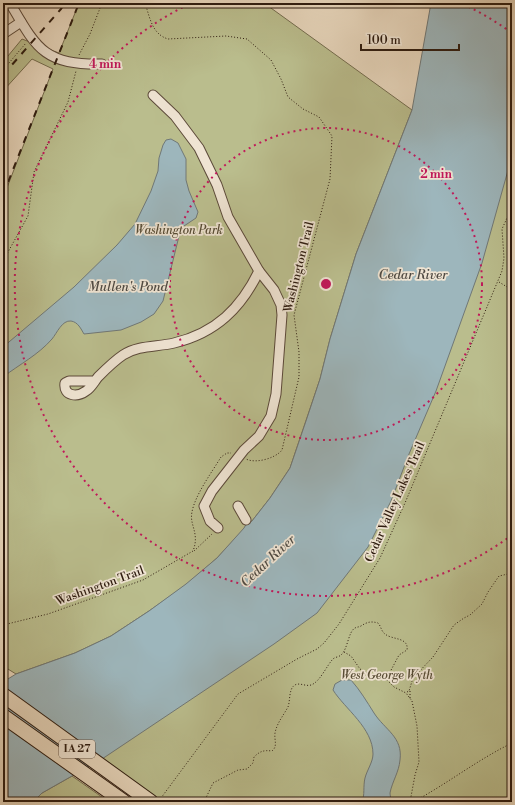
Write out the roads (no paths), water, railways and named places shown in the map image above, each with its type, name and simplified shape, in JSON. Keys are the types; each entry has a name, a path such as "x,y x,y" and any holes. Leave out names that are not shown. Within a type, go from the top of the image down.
{"highway":[{"name":"IA 27","path":"3,695 156,800"},
{"name":"IA 27","path":"3,716 124,802"}],"street":[{"path":"10,3 21,22 45,52 76,67 102,64"},
{"path":"3,34 21,22"},
{"path":"153,95 175,116 199,148 216,185 228,217 259,271 274,290 281,305 282,315 276,394 271,416 259,436 239,456 212,491 204,506 210,521 218,528"},
{"path":"95,382 111,364 130,351 173,343 198,336 212,327 235,310 250,288 259,271"},
{"path":"238,506 246,520"}],"water":[{"name":"Cedar River","path":"431,3 512,3 512,156 482,263 436,391 391,501 368,547 317,613 274,644 102,759 42,793 33,802 3,802 3,682 16,674 75,653 111,636 186,584 217,558 246,524 252,521 270,498 290,468 320,379 330,339 356,254 412,110"},
{"name":"Mullen's Pond","path":"171,139 178,143 186,159 186,180 198,212 196,218 181,228 163,301 154,314 141,322 121,330 84,334 76,323 68,321 60,327 52,339 41,350 3,377 3,347 74,287 117,245 135,224 151,191 158,171 159,158 163,145 166,140"},
{"path":"342,680 351,680 378,719 392,734 399,745 400,760 390,793 391,802 362,802 365,778 373,757 372,745 364,727 333,690 335,684"}],"railway":[{"path":"3,75 65,3"},
{"path":"3,195 79,3"}],"park label":[{"name":"Washington Park","path":"179,230"},
{"name":"West George Wyth","path":"387,675"}]}
